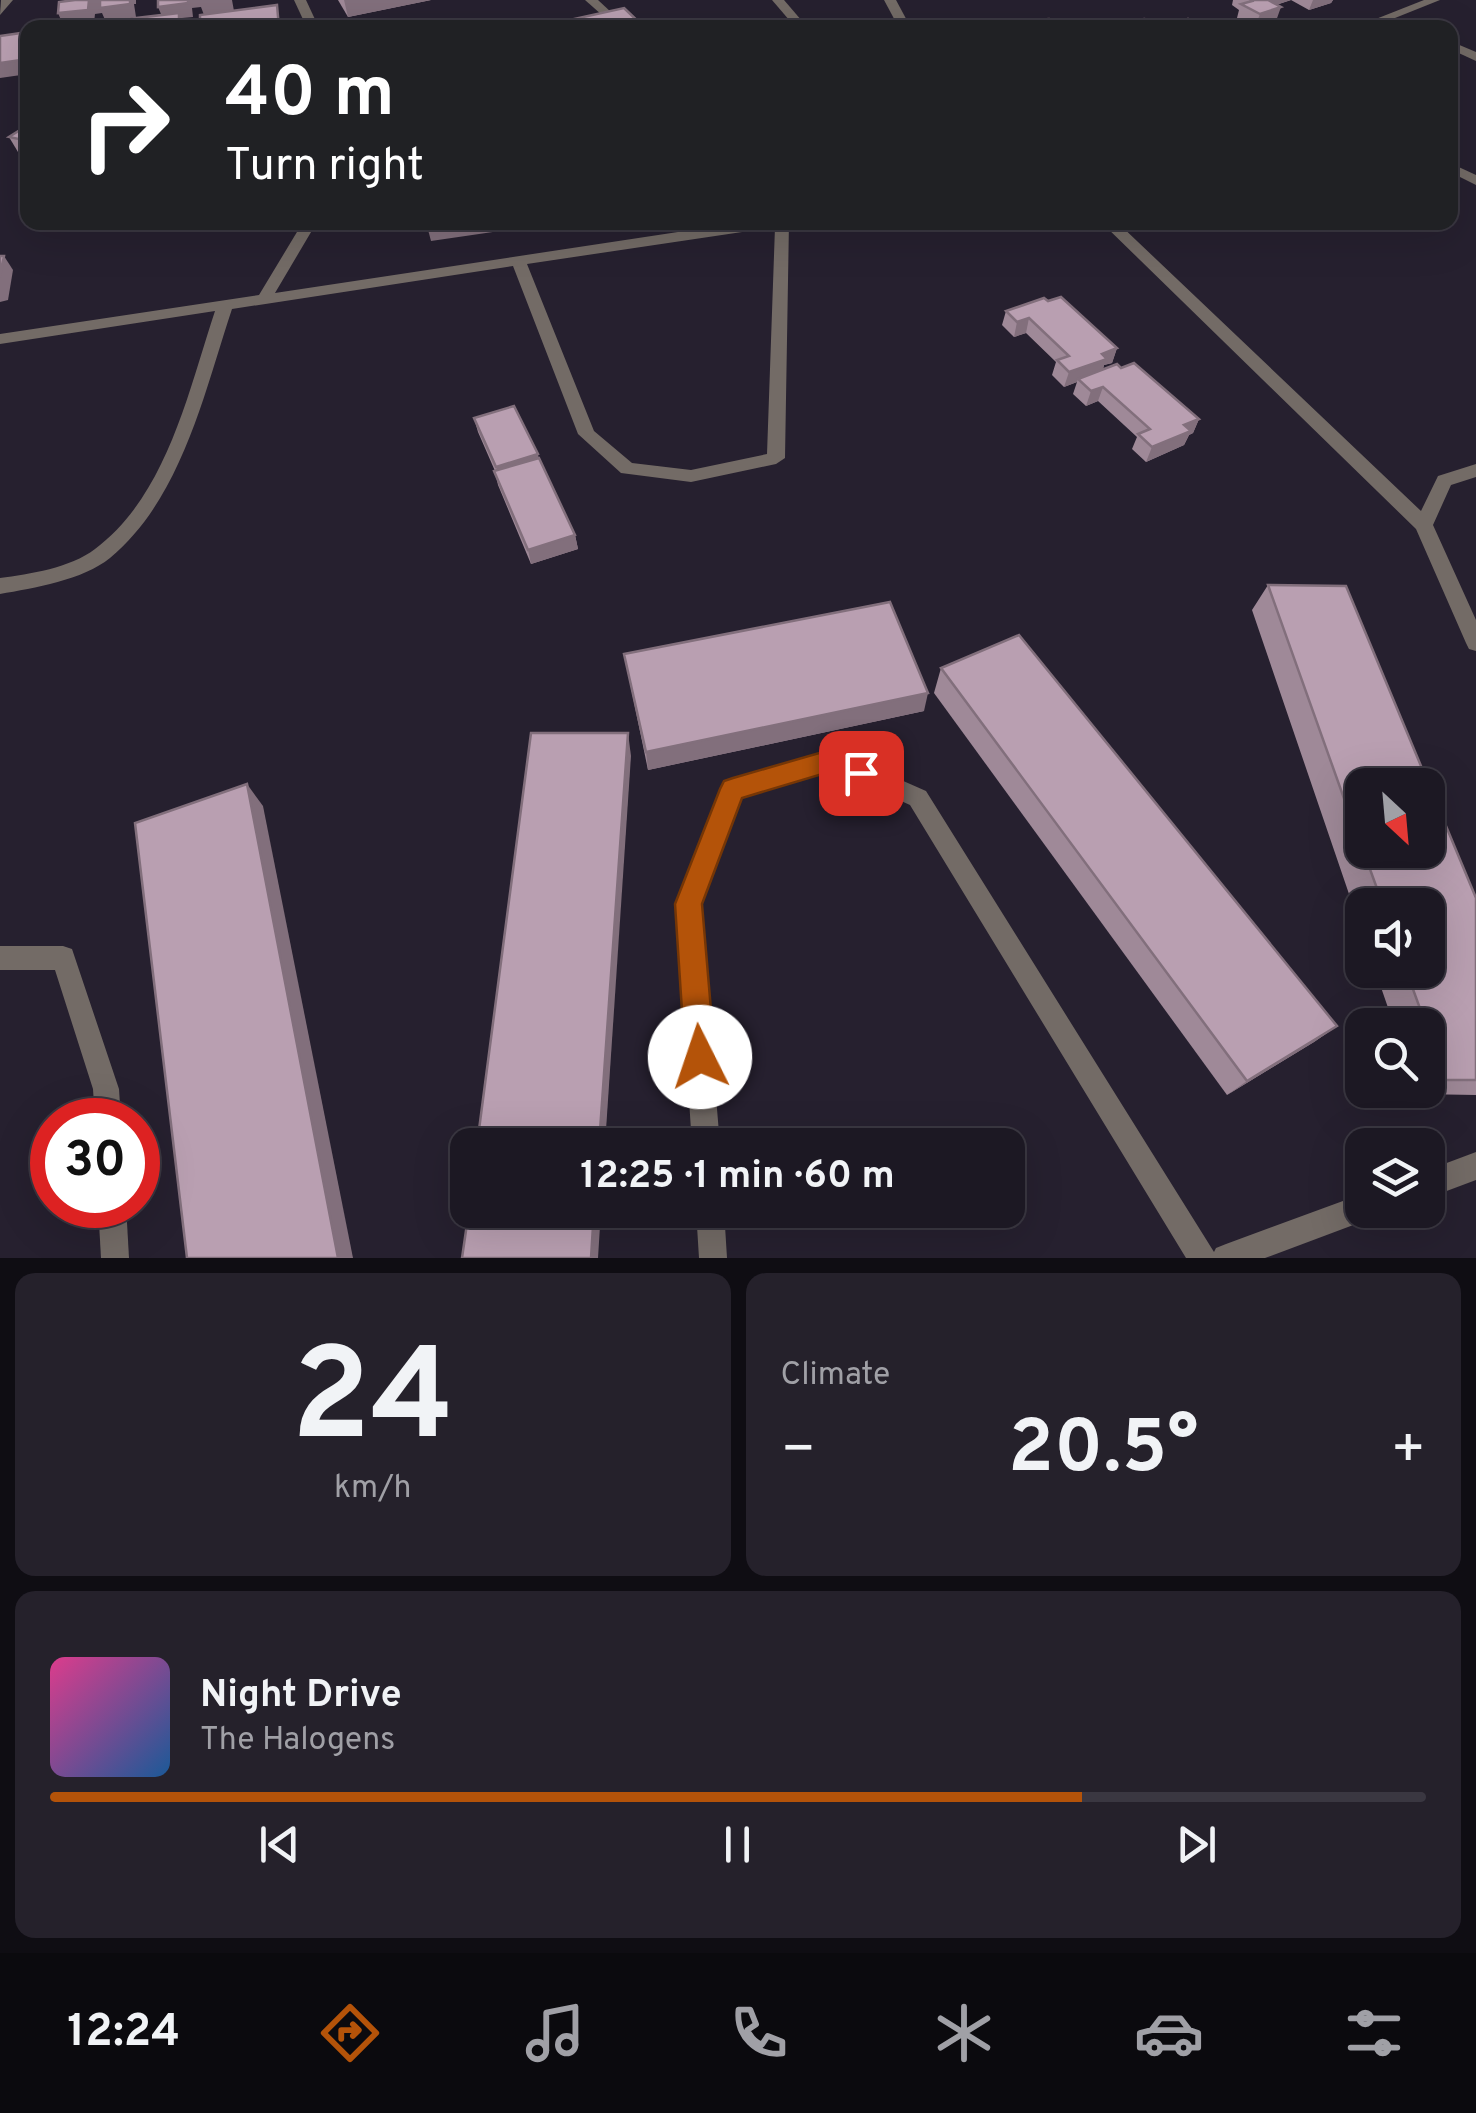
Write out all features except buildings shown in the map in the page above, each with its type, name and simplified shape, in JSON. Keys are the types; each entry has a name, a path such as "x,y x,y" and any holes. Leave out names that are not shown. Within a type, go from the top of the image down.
{"street":[{"path":"0,12 7,0"},
{"path":"591,0 606,13"},
{"path":"778,0 796,20"},
{"path":"1382,20 1434,0"},
{"path":"1391,17 1397,20"},
{"path":"264,299 305,230"},
{"path":"0,339 728,230"},
{"path":"519,263 587,434 627,469 692,476 776,458 779,230"},
{"path":"1116,230 1424,524 1476,643"},
{"path":"0,586 22,584 101,555 160,486 225,306"},
{"path":"1424,524 1444,481 1476,470"},
{"path":"705,1128 688,904 733,789 833,760 918,798 1202,1258"},
{"path":"0,958 62,958 107,1098"},
{"path":"1445,1178 1476,1166"},
{"path":"1226,1258 1345,1214"},
{"path":"113,1228 114,1258"},
{"path":"711,1228 713,1258"}],"route":[{"path":"700,1057 688,904 733,789 833,760 861,773"}]}
